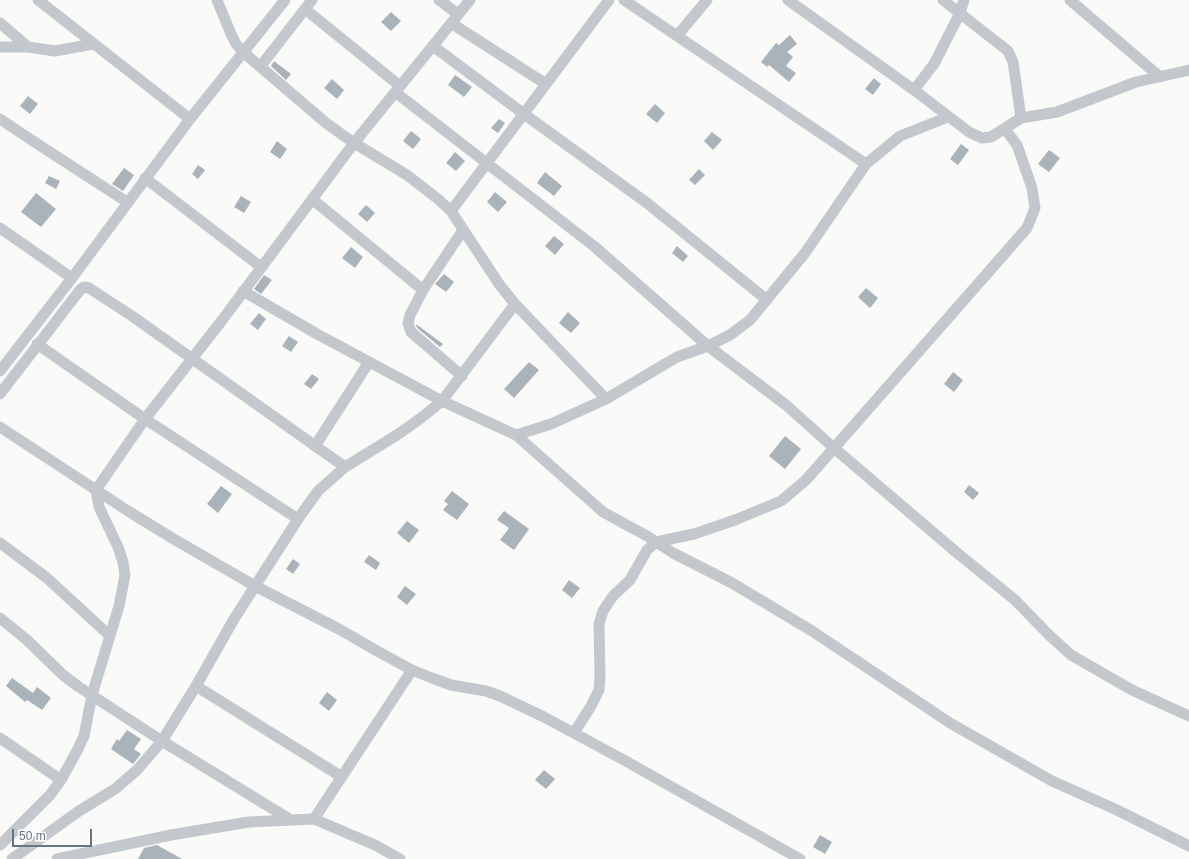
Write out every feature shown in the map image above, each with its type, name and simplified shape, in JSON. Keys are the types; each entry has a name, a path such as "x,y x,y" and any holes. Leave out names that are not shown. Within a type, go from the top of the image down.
{"street":[{"path":"38,0 190,119"},
{"path":"217,0 231,34 236,44 243,52 298,100 354,143 407,175 451,211 499,284 515,304 606,398"},
{"path":"0,371 72,278 190,119 285,0"},
{"path":"439,0 455,19 546,84"},
{"path":"0,844 50,795 61,780 84,736 92,695 119,606 125,576 123,562 118,547 99,507 96,490 145,419 192,360 354,143 470,0"},
{"path":"451,211 609,0"},
{"path":"624,0 866,164"},
{"path":"677,36 707,0"},
{"path":"788,0 914,90 969,132 982,138 990,137 1021,118 1036,114 1056,112 1136,82 1189,70"},
{"path":"943,0 1008,51 1013,62 1021,118"},
{"path":"914,90 934,64 960,13 964,0"},
{"path":"1070,0 1160,76"},
{"path":"260,67 309,4 397,89 486,163 595,247 708,346 786,405 956,552 1015,600 1049,635 1072,655 1132,690 1189,716"},
{"path":"0,22 28,47"},
{"path":"0,47 28,47 54,51 93,44"},
{"path":"433,46 647,203 767,300"},
{"path":"516,435 551,424 606,398 677,357 708,346 730,335 750,320 805,253 866,164 900,136 948,117"},
{"path":"0,118 128,202"},
{"path":"574,733 591,706 598,690 600,677 599,624 603,611 613,596 630,580 647,550 656,542 694,534 735,520 781,501 806,480 1027,228 1035,208 1032,188 1017,145 1005,129"},
{"path":"145,178 262,267"},
{"path":"312,199 423,290"},
{"path":"0,228 72,278"},
{"path":"462,376 411,332 408,323 410,315 423,290 463,230"},
{"path":"0,394 80,290 84,287 89,288 132,316 192,360 346,467"},
{"path":"243,291 442,401 516,435 603,512 656,542 672,553 732,583 812,631 950,723 1052,781 1117,810 1189,846"},
{"path":"12,859 79,811 115,789 138,770 162,741 255,586 318,490 346,467 397,435 442,401 515,304"},
{"path":"37,344 145,419 298,519"},
{"path":"315,446 369,362"},
{"path":"0,427 172,538 255,586 339,629 412,670 451,684 486,691 544,716 629,762 800,859"},
{"path":"0,542 47,578 110,636"},
{"path":"0,618 27,640 63,675 162,741 291,820"},
{"path":"314,819 412,670"},
{"path":"196,686 342,777"},
{"path":"0,738 61,780"},
{"path":"57,859 171,835 249,822 314,819 375,845 400,859"}],"building":[{"path":"391,12 401,21 391,31 381,22"},
{"path":"790,35 797,44 787,52 793,57 786,66 796,73 789,82 769,65 767,67 761,62 776,43 779,45"},
{"path":"274,61 291,74 286,80 271,66"},
{"path":"455,75 472,87 464,97 448,85"},
{"path":"874,78 881,84 873,95 865,89"},
{"path":"332,79 344,90 337,99 324,88"},
{"path":"28,96 38,104 30,114 20,106"},
{"path":"655,104 665,113 657,123 646,114"},
{"path":"499,119 505,123 498,133 491,128"},
{"path":"411,131 421,139 413,149 403,141"},
{"path":"712,132 722,140 713,150 704,141"},
{"path":"277,141 287,149 280,159 270,152"},
{"path":"961,144 969,150 958,165 950,159"},
{"path":"1049,150 1060,158 1049,172 1038,164"},
{"path":"455,152 465,161 456,171 446,163"},
{"path":"198,165 205,170 198,179 192,174"},
{"path":"124,168 134,175 123,191 112,184"},
{"path":"699,169 705,175 695,185 689,180"},
{"path":"545,172 562,186 554,196 537,183"},
{"path":"49,176 60,181 56,189 45,183"},
{"path":"495,192 507,202 498,212 487,202"},
{"path":"36,193 56,209 41,227 21,212"},
{"path":"241,196 251,202 244,213 234,207"},
{"path":"366,205 375,213 367,222 358,214"},
{"path":"554,236 564,244 555,255 545,246"},
{"path":"677,246 688,256 683,262 672,253"},
{"path":"351,247 363,257 355,268 342,258"},
{"path":"444,274 454,282 446,292 435,284"},
{"path":"264,275 272,280 261,294 254,289"},
{"path":"866,288 878,298 870,308 858,297"},
{"path":"568,312 580,323 571,333 559,323"},
{"path":"259,313 266,319 258,330 250,324"},
{"path":"416,324 443,344 440,347 417,328"},
{"path":"289,336 298,342 291,352 282,346"},
{"path":"529,362 539,370 514,398 504,389"},
{"path":"953,372 963,380 954,392 944,384"},
{"path":"312,374 319,379 311,389 304,384"},
{"path":"785,436 801,449 785,469 769,456"},
{"path":"969,485 979,493 973,500 964,492"},
{"path":"221,486 232,494 218,513 207,504"},
{"path":"452,491 469,504 457,520 443,510 448,504 444,501"},
{"path":"504,511 529,529 514,550 500,540 509,528 497,520"},
{"path":"407,521 419,530 409,543 397,533"},
{"path":"369,555 380,563 376,570 364,562"},
{"path":"293,559 300,564 293,574 286,569"},
{"path":"569,580 580,588 572,598 562,590"},
{"path":"405,586 416,594 407,605 397,597"},
{"path":"12,678 33,693 37,687 51,698 42,710 27,700 25,702 6,686"},
{"path":"327,692 337,700 329,711 319,703"},
{"path":"127,730 141,739 134,749 141,754 133,764 111,749 117,739 119,741"},
{"path":"544,770 555,779 546,789 535,780"},
{"path":"820,835 832,842 825,854 813,847"},
{"path":"157,845 182,859 138,859 144,848"}]}
